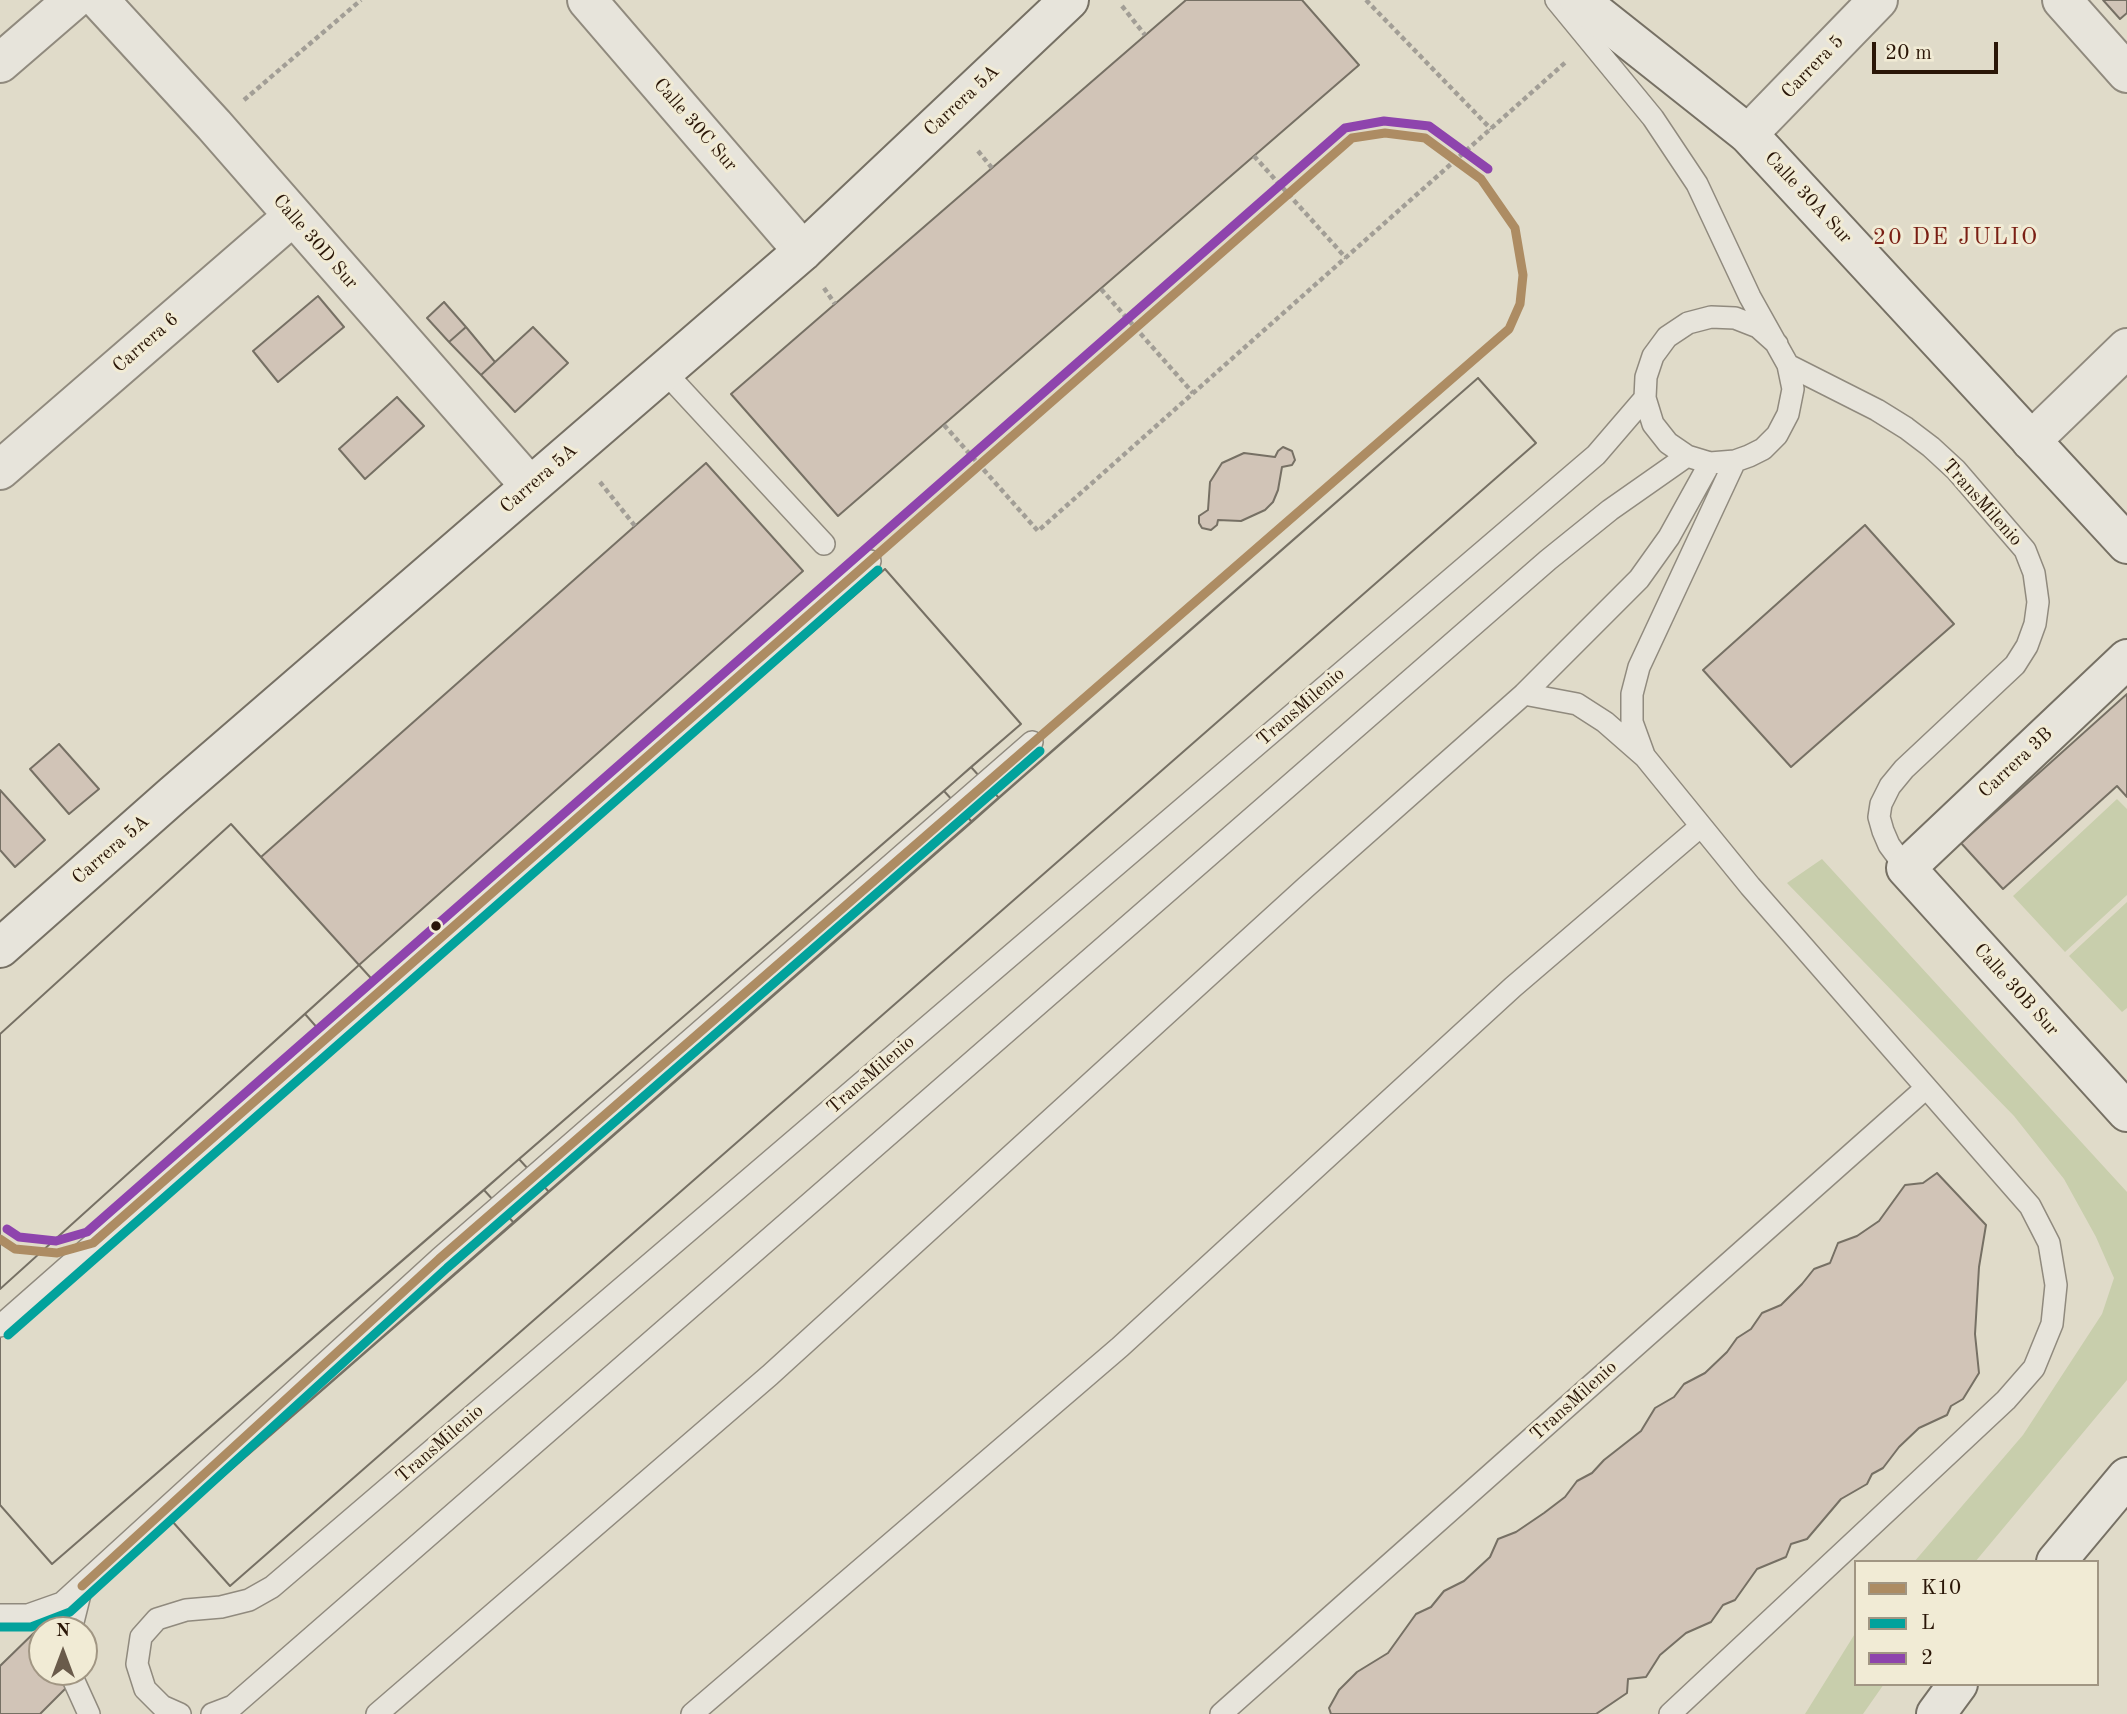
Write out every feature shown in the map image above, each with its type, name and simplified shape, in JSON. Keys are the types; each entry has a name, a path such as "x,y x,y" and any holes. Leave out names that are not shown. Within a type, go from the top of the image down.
{"street":[{"path":"0,63 73,0"},
{"name":"Calle 30D Sur","path":"99,0 214,125 530,486"},
{"name":"Calle 30C Sur","path":"587,0 803,251"},
{"name":"Carrera 5A","path":"0,948 803,251 1069,0"},
{"name":"Calle 30A Sur","path":"1579,0 1748,134 2127,544"},
{"name":"Carrera 5","path":"1748,134 1878,0"},
{"path":"2062,0 2127,73"},
{"name":"Carrera 6","path":"0,470 293,216"},
{"path":"2031,441 2127,348"},
{"name":"Carrera 3B","path":"1906,868 2127,659"},
{"name":"Calle 30B Sur","path":"1906,868 2122,1095"},
{"path":"2058,1560 2127,1477"},
{"path":"1936,1714 1957,1686"}],"lane":[{"path":"1556,0 1653,118 1697,184 1750,297 1777,344 1788,365 1793,389 1788,414 1777,435 1763,449 1735,461 1710,463 1687,456 1668,443 1653,424 1645,398 1646,377 1653,356 1667,337 1688,323 1711,317 1735,318 1758,327 1777,344"},
{"name":"TransMilenio","path":"1788,365 1877,410 1931,447 1956,470 2025,550 2034,573 2038,602 2035,624 2027,646 2015,666 1904,769 1890,786 1881,804 1879,817 1883,831 1889,845 1906,868"},
{"path":"664,371 824,544"},
{"name":"TransMilenio","path":"180,1714 162,1706 145,1689 137,1664 141,1637 157,1619 186,1609 221,1607 249,1600 272,1587 1596,455 1645,398"},
{"path":"212,1714 233,1706 1548,559 1610,510 1687,456"},
{"path":"1645,757 1632,722 1632,694 1639,667 1735,461"},
{"path":"377,1714 770,1375 1295,897 1524,694 1639,579 1670,537 1710,463"},
{"path":"0,1326 870,561"},
{"path":"1524,694 1577,704 1605,722 1645,757 1750,886 2030,1206 2049,1243 2056,1285 2052,1324 2034,1368 2006,1400 1670,1714"},
{"path":"0,1615 28,1615 62,1603 439,1259 1032,742"},
{"path":"692,1714 1119,1347 1513,987 1701,826"},
{"name":"TransMilenio","path":"1221,1714 1926,1088"},
{"path":"74,1616 82,1586"},
{"path":"76,1686 89,1714"}],"path":[{"path":"214,125 360,0"},
{"path":"1366,0 1491,129"},
{"path":"1122,6 1145,34"},
{"path":"944,425 1038,531 1590,40"},
{"path":"978,151 992,168"},
{"path":"1254,156 1346,258"},
{"path":"824,288 835,304"},
{"path":"1101,289 1193,393"},
{"path":"600,482 635,526"}],"green space":[{"path":"2117,799 2127,809 2127,895 2065,952 2013,896"},
{"path":"1822,859 2127,1192 2127,1380 1977,1560 1916,1560 2023,1435 2102,1314 2114,1278 2096,1237 2064,1179 2014,1116 1787,883"},
{"path":"2127,902 2127,1008 2122,1012 2069,956"},
{"path":"1854,1635 1854,1686 1883,1686 1863,1714 1805,1714"}],"building":[{"path":"1186,0 1302,0 1359,65 838,516 731,394"},
{"path":"2103,0 2127,0 2127,13 2120,19"},
{"path":"318,296 344,327 278,382 253,351"},
{"path":"444,302 466,327 449,342 427,318"},
{"path":"466,327 495,362 481,375 449,342"},
{"path":"533,327 568,363 515,412 481,375"},
{"path":"1478,378 1536,443 230,1586 172,1521 514,1223 484,1190 52,1564 0,1505 0,1337 335,1048 305,1014 0,1289 0,1034 231,824 389,998 885,569 1021,724 971,767 999,798","holes":["944,791 972,822 549,1192 519,1159"]},
{"path":"1478,378 1536,443 230,1586 172,1521"},
{"path":"397,397 424,426 365,479 339,449"},
{"path":"1283,447 1292,451 1295,460 1292,465 1282,467 1278,490 1273,502 1265,510 1241,521 1218,520 1211,530 1202,528 1199,516 1208,510 1210,482 1222,463 1244,453 1275,457"},
{"path":"706,463 803,571 359,965 261,857"},
{"path":"1865,525 1954,624 1791,767 1703,670"},
{"path":"885,569 1021,724 52,1564 0,1505 0,1337"},
{"path":"2127,694 2127,797 2117,786 2003,889 1961,843"},
{"path":"59,744 99,789 69,814 30,769"},
{"path":"971,767 999,798 972,822 944,791"},
{"path":"0,790 45,840 15,867 0,850"},
{"path":"231,824 359,965 0,1289 0,1034"},
{"path":"359,965 389,998 335,1048 305,1014"},
{"path":"519,1159 549,1192 514,1223 484,1190"},
{"path":"1937,1173 1986,1225 1979,1267 1975,1334 1979,1373 1963,1399 1951,1406 1947,1415 1919,1428 1899,1447 1883,1468 1872,1474 1867,1484 1841,1499 1807,1539 1791,1544 1786,1557 1757,1569 1735,1600 1723,1605 1711,1622 1686,1633 1660,1655 1646,1677 1628,1679 1627,1693 1596,1714 1331,1714 1329,1708 1339,1690 1357,1672 1388,1653 1416,1614 1431,1607 1444,1591 1464,1581 1490,1557 1498,1539 1516,1532 1544,1513 1565,1497 1577,1481 1592,1473 1641,1431 1655,1408 1674,1397 1684,1384 1705,1373 1737,1338 1751,1329 1762,1313 1781,1305 1814,1269 1830,1263 1838,1243 1857,1236 1879,1221 1905,1185 1923,1183"},
{"path":"28,1639 28,1686 68,1686 40,1714 0,1714 0,1666"}],"transit line":[{"name":"2","path":"7,1229 19,1237 56,1241 87,1232 1345,128 1384,121 1429,126 1488,169"},
{"name":"K10","path":"0,1239 15,1249 57,1253 93,1243 1352,138 1385,133 1425,138 1481,179 1515,228 1523,275 1520,304 1509,329 439,1259 82,1586"},
{"name":"L","path":"8,1335 878,570"},
{"name":"L","path":"0,1627 31,1627 70,1612 447,1268 1040,751"}],"district":[{"name":"20 DE JULIO","path":"1956,238"}]}
